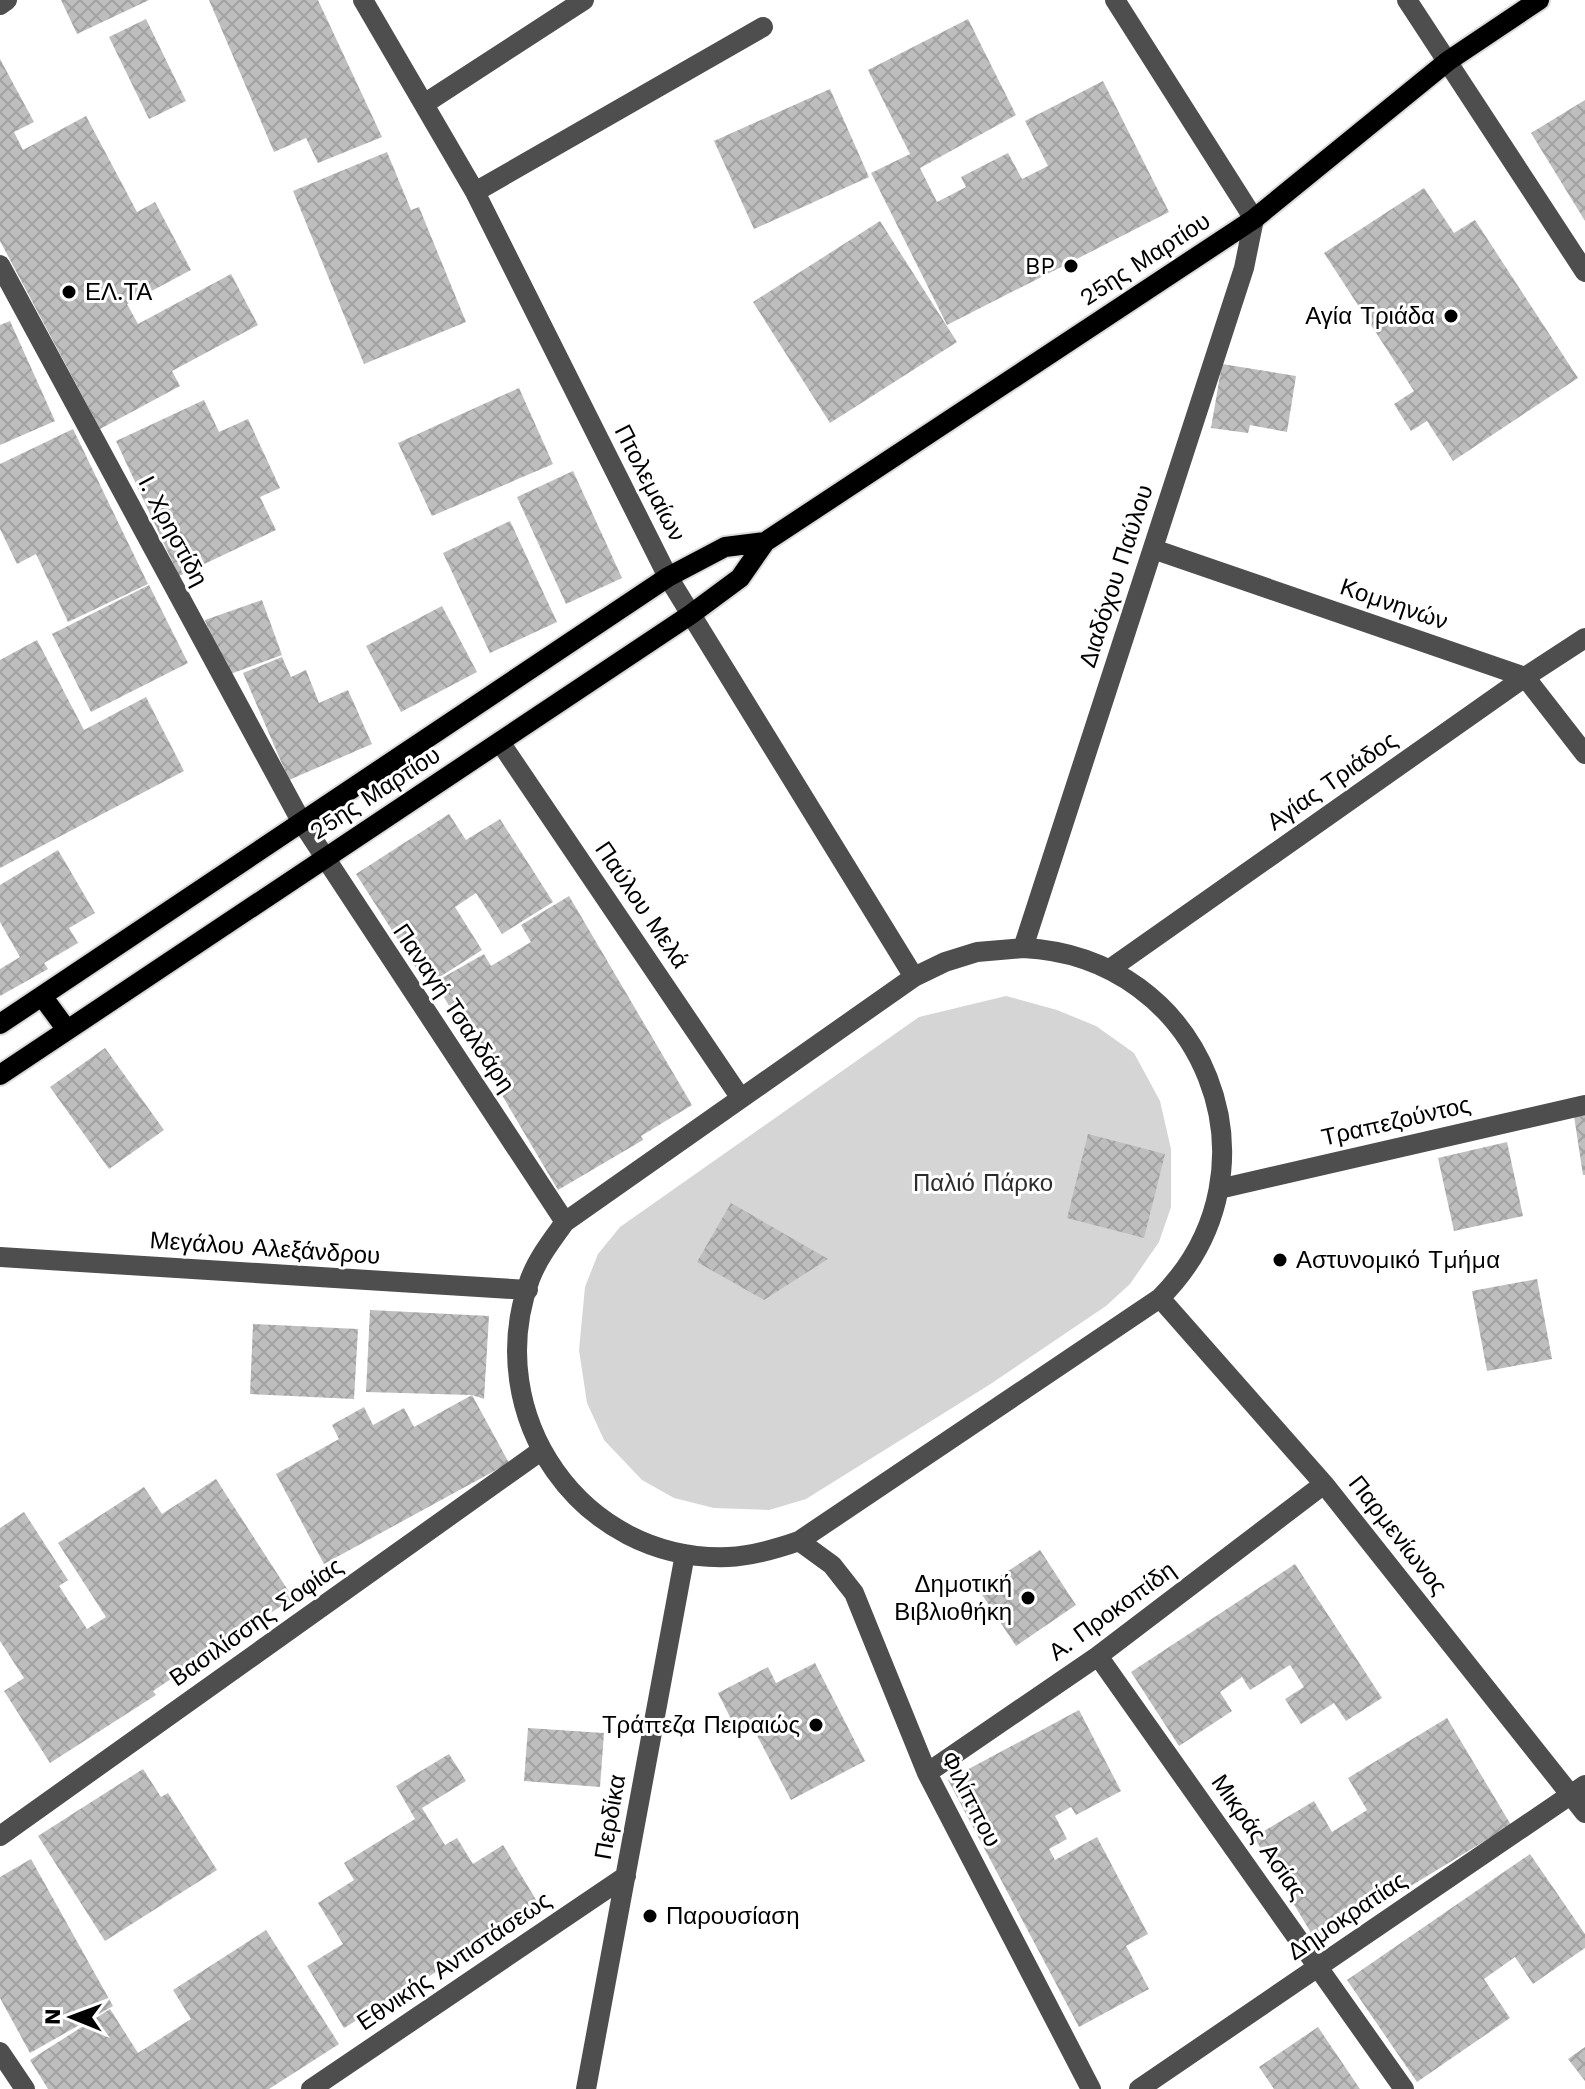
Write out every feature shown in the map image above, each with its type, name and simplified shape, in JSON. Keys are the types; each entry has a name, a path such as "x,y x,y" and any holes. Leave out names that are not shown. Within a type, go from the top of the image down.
{"main road":[{"name":"25ης Μαρτίου","path":"0,1075 690,615 740,578 765,542 1254,219 1448,61 1539,0"},
{"name":"25ης Μαρτίου","path":"0,1024 668,577 725,547 765,542"},
{"path":"42,996 67,1030"}],"street":[{"path":"0,5 7,0"},
{"name":"Πτολεμαίων","path":"363,0 475,192 668,577 914,977"},
{"path":"424,104 584,0"},
{"path":"1115,0 1254,219"},
{"path":"1407,0 1585,272"},
{"path":"475,192 763,27"},
{"name":"Διαδόχου Παύλου","path":"1023,948 1244,268 1254,219"},
{"name":"Ι. Χρηστίδη","path":"0,265 301,821"},
{"name":"Κομνηνών","path":"1153,549 1525,677"},
{"name":"Αγίας Τριάδος","path":"1110,969 1585,638"},
{"path":"1525,677 1585,754"},
{"name":"Παύλου Μελά","path":"500,742 740,1097"},
{"name":"Παναγή Τσαλδάρη","path":"301,821 565,1222"},
{"path":"1023,948 1076,956 1110,969 1136,984 1162,1006 1184,1031 1214,1093 1221,1125 1219,1189 1209,1225 1194,1255 1175,1283 1160,1298 799,1541 762,1553 728,1557 685,1554 630,1537 601,1519 576,1497 554,1471 542,1450 525,1411 518,1378 517,1345 528,1290 545,1249 565,1222 914,977 945,962 977,952 1023,948"},
{"name":"Τραπεζούντος","path":"1219,1189 1585,1105"},
{"name":"Μεγάλου Αλεξάνδρου","path":"0,1257 528,1290"},
{"name":"Παρμενίωνος","path":"1160,1298 1324,1484 1580,1793 1585,1813"},
{"name":"Βασιλίσσης Σοφίας","path":"0,1836 542,1450"},
{"name":"Α. Προκοπίδη","path":"927,1773 1098,1656 1324,1484"},
{"name":"Φιλίππου","path":"799,1541 832,1565 854,1593 927,1773 1091,2089"},
{"name":"Περδίκα","path":"586,2089 685,1554"},
{"name":"Μικράς Ασίας","path":"1098,1656 1404,2089"},
{"name":"Δημοκρατίας","path":"1139,2089 1580,1793"},
{"name":"Εθνικής Αντιστάσεως","path":"311,2089 626,1876"},
{"path":"0,2052 25,2089"}],"green space":[{"name":"Παλιό Πάρκο","path":"1006,996 1057,1010 1096,1026 1134,1053 1160,1101 1171,1149 1171,1207 1159,1242 1130,1284 1106,1306 989,1385 806,1499 769,1510 714,1508 674,1498 642,1480 604,1440 587,1403 579,1350 585,1287 598,1254 620,1227 919,1017"}],"building":[{"path":"61,0 149,0 77,34"},
{"path":"209,0 318,0 382,137 318,163 306,138 274,152"},
{"path":"146,19 186,101 149,119 109,37"},
{"path":"968,19 1016,115 920,168 937,202 966,187 961,177 1008,153 1022,179 1048,166 1025,121 1103,81 1169,212 947,325 871,173 910,154 868,70"},
{"path":"0,59 34,122 14,132 23,150 86,116 137,212 155,202 191,270 127,304 138,324 231,274 258,325 172,371 180,386 100,429 0,241"},
{"path":"830,89 869,177 754,229 714,141"},
{"path":"1585,100 1585,221 1531,133"},
{"path":"387,152 411,210 419,207 466,322 364,364 293,191"},
{"name":"Αγία Τριάδα","path":"1424,188 1454,233 1475,220 1578,378 1453,461 1427,421 1411,431 1394,404 1414,391 1324,253"},
{"path":"880,221 957,342 830,423 753,302"},
{"path":"10,321 55,421 0,445 0,325"},
{"path":"1222,364 1296,376 1287,432 1250,425 1248,433 1211,428"},
{"path":"519,388 553,464 432,516 398,443"},
{"path":"204,400 219,432 248,419 280,488 260,497 276,530 179,576 116,441"},
{"path":"73,429 148,584 68,622 36,554 17,564 0,529 0,464"},
{"path":"573,471 622,578 566,604 517,497"},
{"path":"510,521 557,622 490,653 443,553"},
{"path":"149,585 188,663 91,712 52,634"},
{"path":"262,600 282,655 225,676 205,620"},
{"path":"442,606 477,672 401,712 366,646"},
{"path":"37,640 84,730 146,697 184,771 0,868 0,660"},
{"path":"282,657 291,677 306,670 319,703 348,690 372,744 289,780 243,673"},
{"path":"449,814 466,840 500,819 553,902 502,934 476,893 455,907 482,950 427,985 356,874"},
{"path":"58,850 95,913 69,928 78,943 44,963 48,969 0,996 0,969 20,957 0,922 0,885"},
{"path":"569,896 692,1105 641,1136 643,1140 558,1190 435,982 484,954 491,966 531,942 521,925"},
{"path":"105,1048 164,1130 109,1169 50,1087"},
{"path":"1585,1114 1585,1175 1583,1175 1574,1116"},
{"path":"1088,1134 1165,1154 1144,1238 1067,1218"},
{"path":"1507,1142 1523,1216 1454,1231 1438,1158"},
{"path":"731,1203 828,1259 764,1300 697,1262"},
{"path":"1537,1279 1552,1359 1487,1371 1472,1291"},
{"path":"370,1310 489,1316 484,1399 472,1395 366,1392"},
{"path":"253,1324 358,1329 354,1399 250,1394"},
{"path":"472,1395 509,1463 324,1564 276,1474 339,1439 332,1425 364,1407 373,1425 404,1408 414,1427"},
{"path":"216,1479 293,1598 153,1691 156,1695 50,1763 4,1691 24,1678 0,1641 0,1528 24,1512 68,1580 59,1586 87,1629 106,1617 58,1543 144,1487 162,1514"},
{"name":"Δημοτική Βιβλιοθήκη","path":"1040,1550 1076,1605 1016,1646 979,1590"},
{"path":"1295,1564 1382,1698 1346,1721 1334,1703 1301,1724 1285,1699 1304,1687 1290,1665 1250,1690 1242,1677 1220,1692 1232,1711 1179,1746 1131,1672"},
{"path":"815,1663 865,1761 791,1800 753,1728 739,1735 718,1693 768,1667 776,1683"},
{"path":"1079,1710 1121,1791 1076,1815 1071,1807 1055,1816 1067,1839 1049,1849 1055,1860 1097,1837 1148,1934 1126,1946 1149,1989 1079,2027 948,1780"},
{"path":"1447,1718 1511,1825 1317,1943 1254,1837 1314,1801 1332,1832 1367,1810 1348,1778"},
{"path":"528,1728 604,1733 600,1787 524,1781"},
{"path":"449,1754 466,1781 422,1808 445,1845 457,1838 473,1864 503,1845 541,1908 344,2028 307,1966 343,1944 318,1903 354,1880 344,1863 415,1819 396,1786"},
{"path":"143,1769 161,1797 168,1793 217,1870 105,1941 38,1836"},
{"path":"1530,1854 1585,1934 1585,1948 1533,1984 1515,1957 1484,1979 1510,2018 1417,2082 1347,1980"},
{"path":"31,1859 113,2006 30,2053 0,1998 0,1877"},
{"path":"266,1930 339,2044 269,2089 48,2089 30,2060 110,2009 138,2053 191,2019 173,1990"},
{"path":"1318,2027 1360,2089 1274,2089 1259,2067"},
{"path":"1585,2047 1585,2081 1568,2059"}],"place":[{"name":"BP","path":"1071,266"},
{"name":"ΕΛ.ΤΑ","path":"69,292"},
{"name":"Αγία Τριάδα","path":"1451,316"},
{"name":"Αστυνομικό Τμήμα","path":"1280,1260"},
{"name":"Δημοτική Βιβλιοθήκη","path":"1028,1598"},
{"name":"Τράπεζα Πειραιώς","path":"816,1725"},
{"name":"Παρουσίαση","path":"650,1916"}]}
